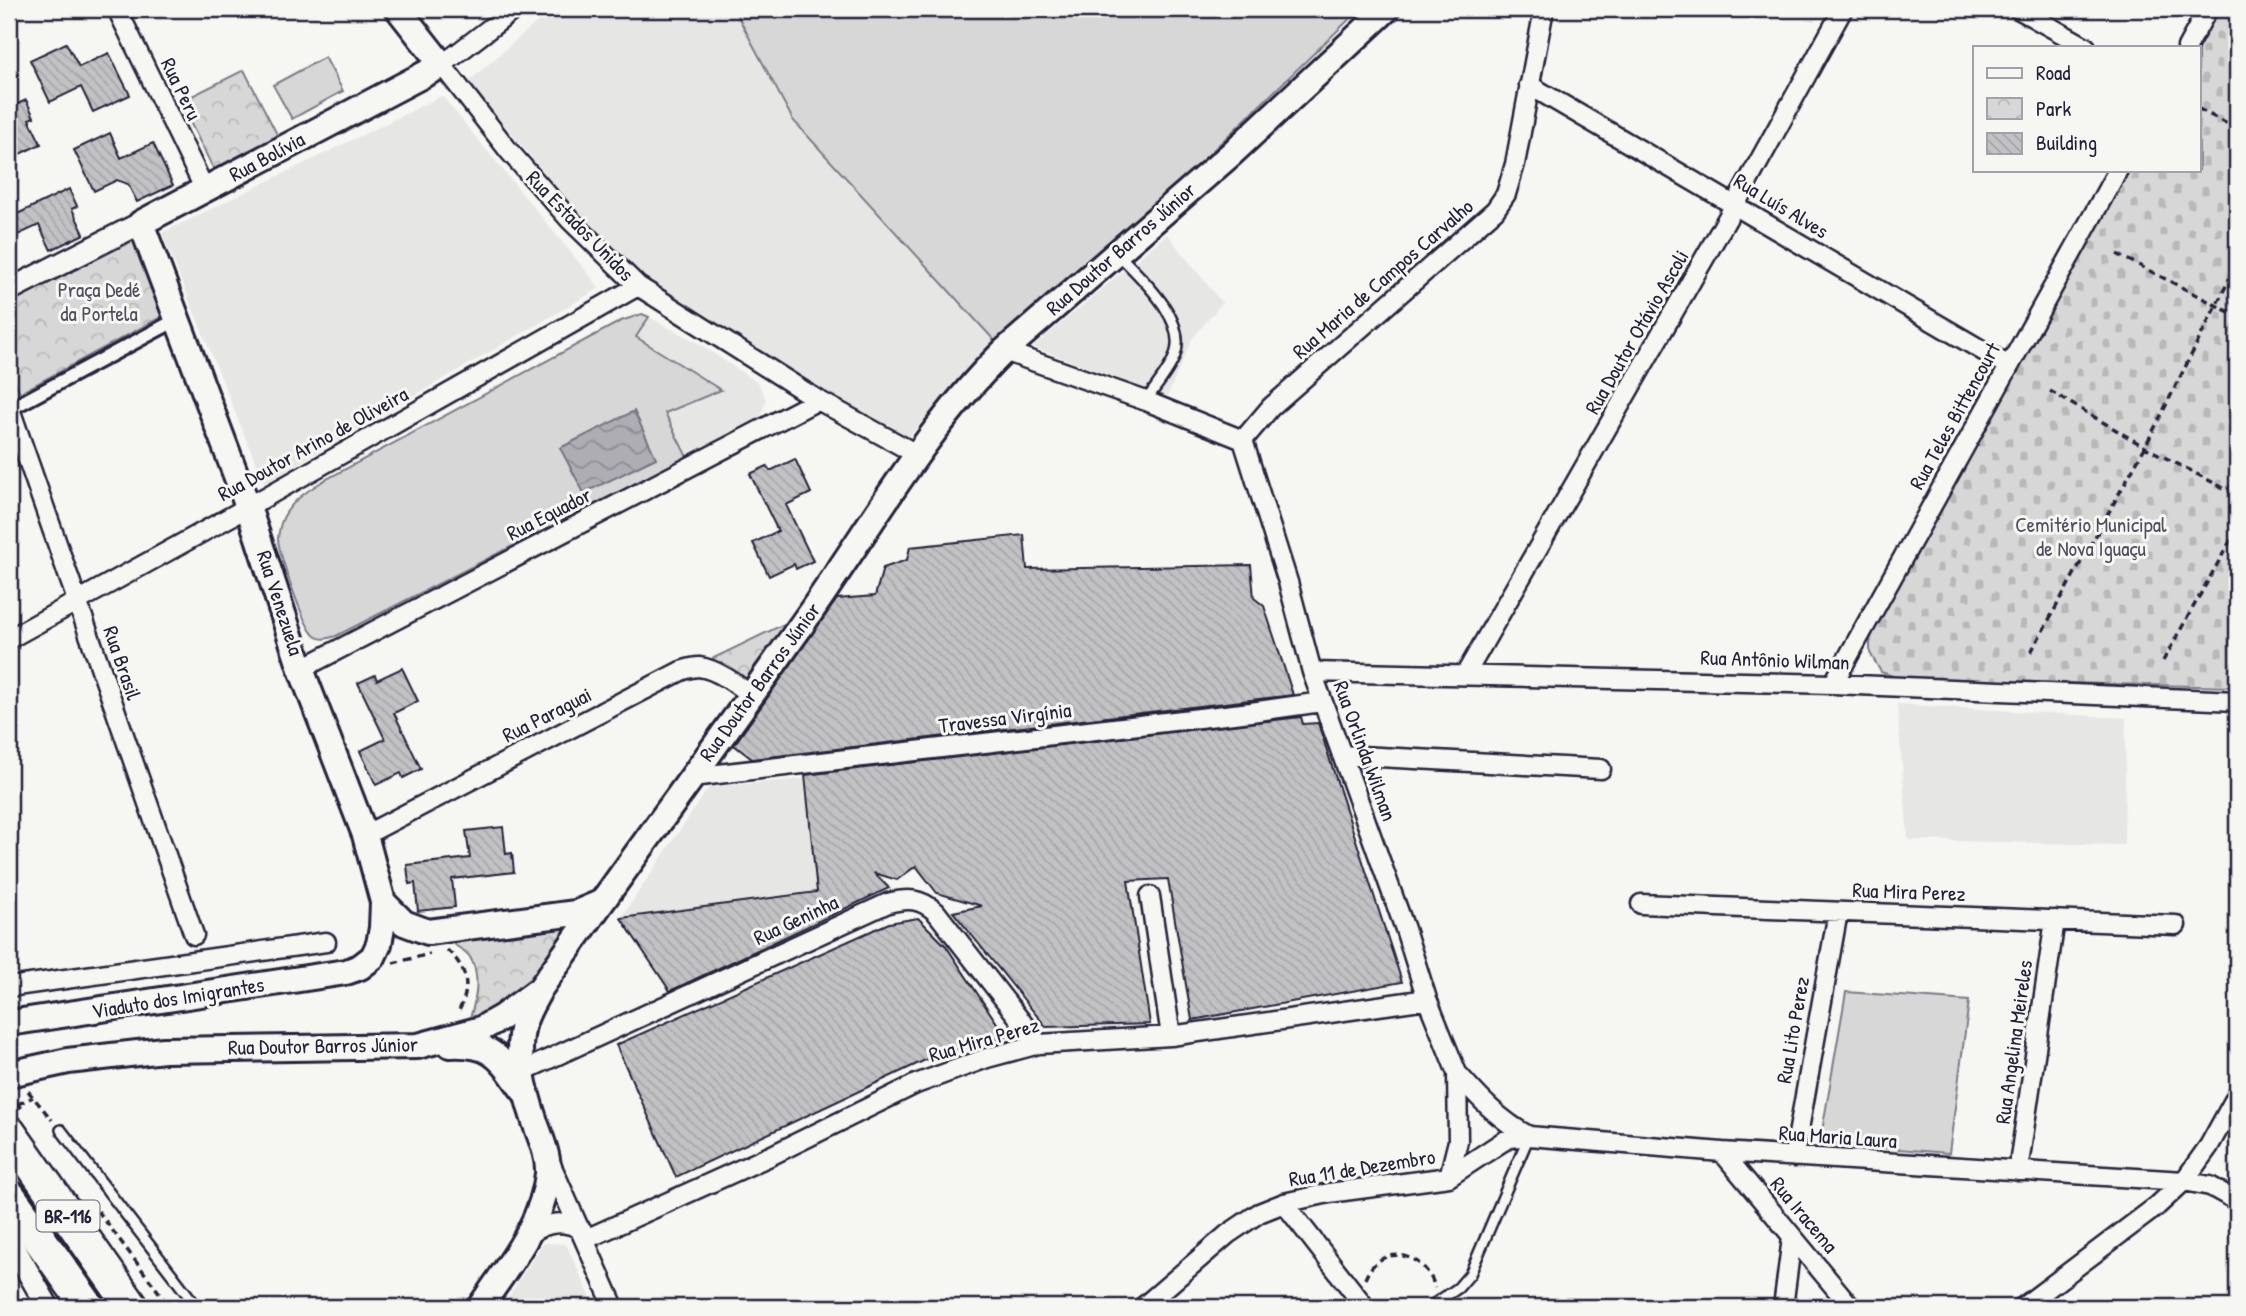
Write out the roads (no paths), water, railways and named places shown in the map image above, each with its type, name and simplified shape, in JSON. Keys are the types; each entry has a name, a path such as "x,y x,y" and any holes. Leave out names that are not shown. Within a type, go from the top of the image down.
{"highway":[{"name":"BR-116","path":"9,1132 134,1305"},
{"name":"BR-116","path":"9,1196 88,1307"}],"main road":[{"name":"Rua Estados Unidos","path":"398,9 443,65"},
{"name":"Rua Doutor Barros Júnior","path":"19,1071 105,1056 164,1050 418,1046 481,1029 540,989 811,611 918,455 979,376 1004,351 1230,155 1387,9"},
{"name":"Rua Bolívia","path":"141,223 443,65"},
{"name":"Rua Venezuela","path":"141,223 248,507 301,669 365,835 383,902 381,937 376,952 366,964 343,973"},
{"path":"383,902 404,923 428,932 576,913 600,903"},
{"name":"Viaduto dos Imigrantes","path":"9,1023 343,973"},
{"path":"480,1307 527,1236 545,1190 548,1166 524,1082 521,1043 524,1024 540,989"},
{"path":"418,1046 469,1044 486,1049 499,1057 524,1082"}],"street":[{"name":"Rua Peru","path":"117,9 205,190"},
{"name":"Rua Bolívia","path":"443,65 515,9"},
{"name":"Rua Maria de Campos Carvalho","path":"1243,440 1271,407 1495,210 1506,194 1515,163 1544,9"},
{"name":"Rua Doutor Otávio Ascoli","path":"1465,675 1735,205 1843,9"},
{"path":"2018,9 2084,46"},
{"path":"2188,46 2208,9"},
{"name":"Rua Estados Unidos","path":"443,65 509,151 570,220 638,286 818,400 918,455"},
{"name":"Rua Luís Alves","path":"1530,85 2009,366"},
{"name":"Rua Teles Bittencourt","path":"1833,684 2117,172"},
{"name":"Rua Bolívia","path":"9,290 141,223"},
{"name":"Rua Doutor Arino de Oliveira","path":"9,639 638,286"},
{"path":"9,407 176,320"},
{"path":"1004,351 1146,401 1243,440"},
{"name":"Rua Equador","path":"301,669 818,400"},
{"name":"Rua Brasil","path":"9,407 194,935"},
{"name":"Rua Orlinda Wilman","path":"1243,440 1322,702 1405,929 1427,999 1457,1073 1458,1141 1449,1177"},
{"name":"Rua Paraguai","path":"365,835 681,671 705,669 733,683 750,696"},
{"name":"Rua Antônio Wilman","path":"1312,672 1833,684 2237,701"},
{"name":"Travessa Virgínia","path":"692,777 1322,702"},
{"path":"1342,755 1601,769"},
{"path":"1150,896 1171,1036"},
{"name":"Rua Geninha","path":"524,1082 888,903 904,899 926,903 936,912 1039,1044"},
{"name":"Rua Mira Perez","path":"1641,904 2176,925"},
{"name":"Rua Lito Perez","path":"1794,1157 1838,912"},
{"name":"Rua Angelina Meireles","path":"2018,1171 2055,920"},
{"path":"9,987 327,942"},
{"name":"Rua Mira Perez","path":"584,1234 770,1156 916,1084 953,1069 1039,1044 1171,1036 1427,999"},
{"path":"1457,1073 1504,1119 1529,1136"},
{"path":"2023,1307 2157,1206 2184,1181 2209,1146 2237,1095"},
{"name":"Rua Maria Laura","path":"1529,1136 1794,1157 2184,1181 2210,1186 2237,1201"},
{"name":"Rua 11 de Dezembro","path":"1143,1307 1244,1222 1284,1203 1329,1193 1449,1177 1502,1142 1510,1138 1529,1136"},
{"path":"545,1151 614,1307"},
{"name":"Rua Iracema","path":"1722,1152 1851,1307"},
{"path":"1284,1203 1365,1307"},
{"path":"527,1236 540,1226 551,1223 568,1224 584,1234"},
{"path":"1783,1307 1792,1238"},
{"path":"9,1239 48,1307"}],"lane":[{"path":"1117,253 1157,296 1177,331 1175,355 1146,401"},
{"path":"61,1130 197,1307"},
{"path":"1431,1306 1458,1288 1470,1274 1529,1136"}],"water":[{"path":"634,411 656,458 584,493 560,448"}],"park label":[{"name":"Praça Dedé da Portela","path":"99,302"},
{"name":"Cemitério Municipal de Nova Iguaçu","path":"2091,537"}]}
